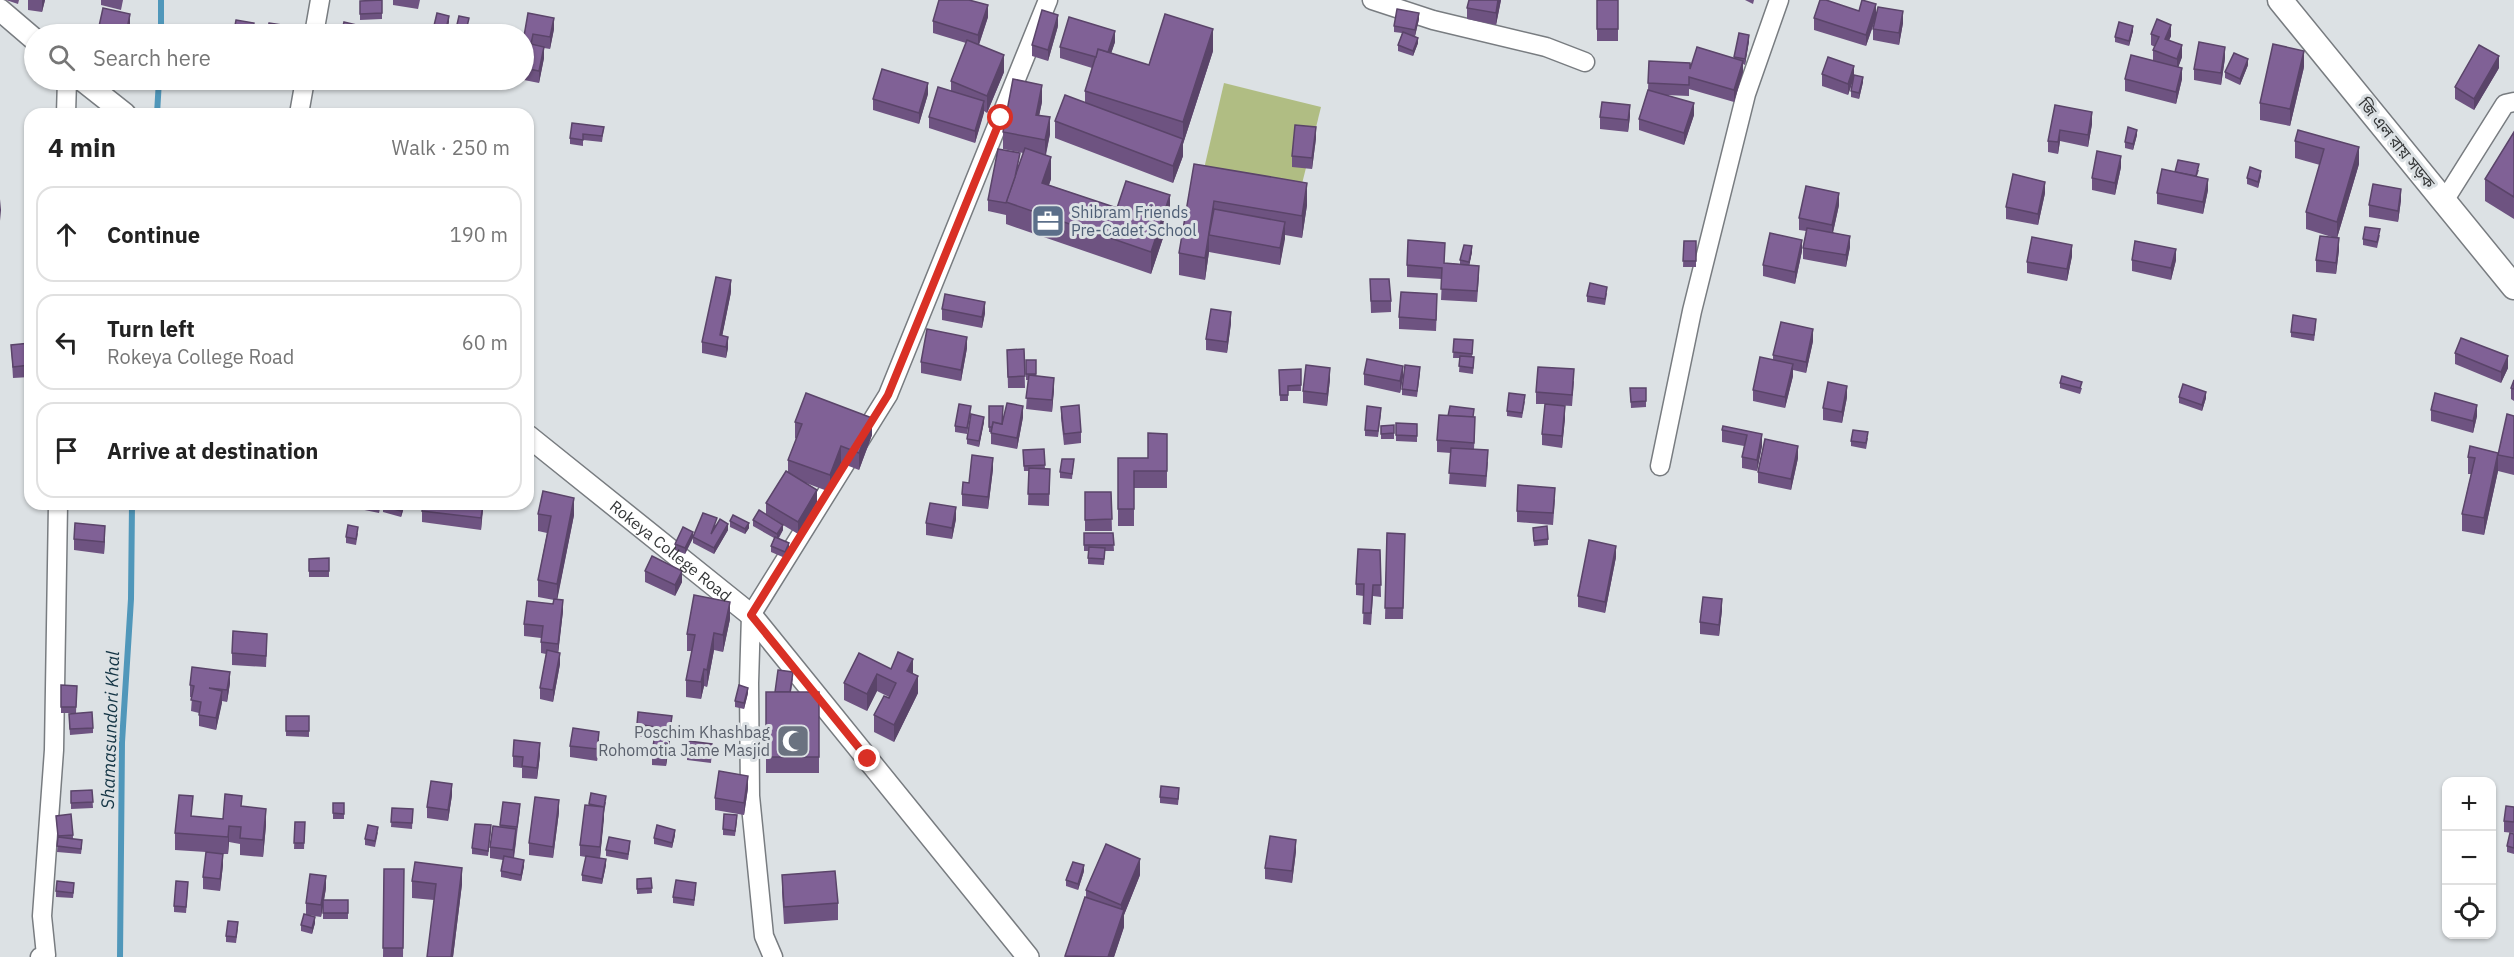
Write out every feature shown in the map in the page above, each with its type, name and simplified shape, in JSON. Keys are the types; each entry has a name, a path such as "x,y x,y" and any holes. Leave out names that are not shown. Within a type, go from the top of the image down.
{"main road":[{"name":"জি এল রায় সড়ক","path":"2280,0 2514,286"}],"street":[{"path":"316,24 320,0"},
{"path":"773,957 765,936 750,796 751,615 888,395 1048,0"},
{"path":"1372,0 1433,20 1546,47 1585,62"},
{"path":"1660,466 1692,311 1746,94 1779,0"},
{"path":"0,10 24,30"},
{"path":"66,108 67,90"},
{"path":"94,90 117,108"},
{"path":"300,108 303,90"},
{"path":"2444,201 2505,104 2514,102"},
{"name":"Rokeya College Road","path":"534,441 751,615 1028,957"},
{"path":"40,957 46,955 42,916 54,750 58,510"}],"green space":[{"path":"1224,83 1321,107 1299,196 1203,173"}],"building":[{"path":"382,0 382,13 360,14 360,1"},
{"path":"939,0 969,0 988,5 978,35 933,21"},
{"path":"1469,0 1498,0 1496,13 1467,8"},
{"path":"1597,0 1618,0 1618,29 1597,29"},
{"path":"1820,0 1859,11 1862,0 1876,4 1866,35 1814,18"},
{"path":"1878,7 1903,11 1899,33 1873,29"},
{"path":"103,8 130,14 128,24 100,24"},
{"path":"1397,9 1419,13 1415,30 1394,26"},
{"path":"1042,10 1058,15 1048,50 1032,45"},
{"path":"437,13 449,16 447,24 434,24"},
{"path":"528,13 554,18 550,37 534,34 534,24 526,24"},
{"path":"1165,14 1213,29 1183,122 1085,91 1098,49 1149,65"},
{"path":"459,16 469,18 468,24 457,24"},
{"path":"1069,17 1115,31 1108,52 1098,49 1096,57 1060,47"},
{"path":"2157,19 2171,25 2165,39 2182,45 2177,59 2153,50 2159,37 2151,34"},
{"path":"236,20 254,23 254,24 235,24"},
{"path":"2119,22 2133,26 2129,41 2115,37"},
{"path":"1403,32 1418,38 1413,51 1398,45"},
{"path":"1739,33 1749,35 1745,59 1734,57"},
{"path":"967,40 1004,55 987,96 951,81"},
{"path":"2199,42 2225,47 2221,73 2194,69"},
{"path":"2273,44 2304,51 2290,109 2260,103"},
{"path":"534,45 544,47 539,71 534,70"},
{"path":"2479,45 2499,56 2474,99 2455,87"},
{"path":"1697,47 1743,61 1734,90 1689,77 1689,85 1648,83 1649,61 1690,63 1690,69"},
{"path":"2234,53 2248,59 2240,79 2225,72"},
{"path":"2131,55 2182,68 2176,92 2125,79"},
{"path":"1828,57 1854,66 1848,84 1822,74"},
{"path":"882,69 928,83 919,113 873,99"},
{"path":"1854,75 1863,77 1859,93 1851,91"},
{"path":"1013,79 1042,85 1036,115 1050,117 1045,140 1003,132"},
{"path":"938,87 984,101 975,131 929,117"},
{"path":"1648,90 1694,103 1684,133 1639,119"},
{"path":"1065,95 1183,139 1173,166 1055,121"},
{"path":"1602,102 1630,105 1628,120 1600,117"},
{"path":"2055,105 2092,112 2088,135 2060,130 2058,142 2048,141"},
{"path":"572,123 604,127 602,136 583,134 583,140 570,138"},
{"path":"1295,125 1316,127 1312,158 1292,156"},
{"path":"2128,127 2137,130 2133,144 2125,142"},
{"path":"2298,130 2359,147 2337,222 2306,212 2324,149 2295,141"},
{"path":"2514,132 2514,197 2485,179"},
{"path":"1025,148 1051,157 1042,183 1117,208 1126,181 1170,195 1151,252 1006,202"},
{"path":"998,149 1020,153 1006,203 988,200"},
{"path":"2097,151 2121,156 2115,183 2092,178"},
{"path":"2178,160 2199,164 2196,176 2175,172"},
{"path":"1194,164 1307,183 1302,216 1214,201 1205,258 1179,253"},
{"path":"2250,167 2261,171 2258,182 2247,178"},
{"path":"2162,169 2208,179 2203,202 2157,193"},
{"path":"2013,174 2045,182 2038,214 2006,207"},
{"path":"2373,184 2401,189 2398,211 2369,205"},
{"path":"1806,186 1839,193 1832,225 1799,218"},
{"path":"1214,209 1285,222 1280,248 1209,235"},
{"path":"2365,227 2380,229 2377,242 2363,239"},
{"path":"1807,228 1850,236 1846,255 1803,248"},
{"path":"1770,233 1802,240 1795,272 1763,265"},
{"path":"2320,236 2339,238 2336,263 2316,260"},
{"path":"2032,237 2072,245 2067,269 2027,262"},
{"path":"1408,240 1445,243 1444,263 1479,266 1477,291 1441,289 1442,268 1407,265"},
{"path":"1684,241 1696,241 1696,261 1683,261"},
{"path":"2135,241 2176,249 2171,268 2132,260"},
{"path":"1464,245 1472,246 1469,262 1460,260"},
{"path":"716,277 731,280 720,335 728,337 726,347 702,342"},
{"path":"1370,279 1389,279 1391,301 1371,301"},
{"path":"1590,283 1607,287 1605,299 1587,296"},
{"path":"1401,292 1437,294 1436,320 1399,317"},
{"path":"945,294 985,302 982,317 942,309"},
{"path":"1211,309 1231,312 1227,342 1206,339"},
{"path":"2293,315 2316,319 2314,335 2291,332"},
{"path":"1781,322 1813,329 1806,362 1773,355"},
{"path":"927,329 967,337 961,370 921,362"},
{"path":"2461,338 2508,356 2501,372 2455,353"},
{"path":"1454,339 1473,340 1472,354 1453,352"},
{"path":"24,344 24,366 13,367 11,345"},
{"path":"1024,349 1025,376 1008,377 1007,350"},
{"path":"1460,356 1474,357 1473,368 1459,366"},
{"path":"1760,357 1793,364 1785,397 1753,390"},
{"path":"1367,359 1403,366 1400,381 1364,374"},
{"path":"1026,360 1036,360 1036,374 1026,374"},
{"path":"1306,365 1330,368 1327,394 1303,391"},
{"path":"1405,365 1420,367 1417,391 1402,389"},
{"path":"1538,367 1574,369 1572,395 1536,392"},
{"path":"1301,369 1301,385 1288,386 1288,395 1280,395 1279,370"},
{"path":"1029,375 1054,378 1052,400 1026,398"},
{"path":"2062,376 2082,382 2080,388 2060,383"},
{"path":"1828,382 1847,386 1842,412 1823,408"},
{"path":"2183,384 2206,392 2202,405 2179,397"},
{"path":"1630,388 1646,388 1646,401 1631,402"},
{"path":"806,393 872,418 859,453 841,446 830,475 788,460 802,424 795,422"},
{"path":"1509,393 1525,395 1522,413 1507,411"},
{"path":"2435,393 2477,405 2473,421 2431,410"},
{"path":"1007,403 1023,406 1017,438 991,433 993,422 1002,424"},
{"path":"959,404 971,406 967,428 955,426"},
{"path":"1545,404 1565,406 1562,436 1542,434"},
{"path":"1079,405 1081,432 1064,434 1061,407"},
{"path":"989,406 1003,406 1002,424 993,422 992,427 989,427"},
{"path":"1367,406 1381,408 1378,431 1365,430"},
{"path":"1450,406 1474,409 1473,417 1448,416"},
{"path":"971,414 984,417 979,441 967,439"},
{"path":"2507,414 2514,416 2514,458 2498,455"},
{"path":"1439,415 1475,417 1474,443 1437,440"},
{"path":"1396,423 1417,424 1417,436 1396,435"},
{"path":"1394,425 1394,433 1381,434 1381,426"},
{"path":"1723,426 1762,434 1757,460 1742,457 1747,435 1722,430"},
{"path":"1853,430 1868,432 1866,443 1851,441"},
{"path":"1148,433 1167,434 1167,471 1134,471 1134,509 1118,509 1118,458 1148,458"},
{"path":"1765,439 1798,446 1791,479 1758,472"},
{"path":"2470,446 2498,453 2484,518 2462,514 2475,458 2468,457"},
{"path":"1451,448 1488,450 1486,476 1449,473"},
{"path":"1044,449 1045,465 1024,466 1023,450"},
{"path":"972,455 993,458 988,497 962,494 963,482 969,483"},
{"path":"1062,459 1074,459 1072,474 1060,472"},
{"path":"1029,468 1050,469 1049,494 1028,494"},
{"path":"786,471 817,490 798,522 766,503"},
{"path":"1518,485 1555,488 1553,513 1517,511"},
{"path":"543,491 574,498 557,584 538,580 551,516 538,514"},
{"path":"1085,492 1111,492 1112,519 1085,520"},
{"path":"930,503 956,507 952,528 926,523"},
{"path":"422,510 482,510 481,518"},
{"path":"759,510 783,525 777,534 753,520"},
{"path":"703,513 717,518 711,534 720,519 728,524 714,548 693,537"},
{"path":"733,515 749,523 745,529 730,521"},
{"path":"75,523 105,526 104,542 74,539"},
{"path":"348,525 358,527 356,539 346,537"},
{"path":"1547,526 1548,539 1534,541 1533,528"},
{"path":"683,527 693,532 685,548 675,544"},
{"path":"1084,533 1113,533 1114,545 1084,545"},
{"path":"1387,533 1405,534 1403,608 1385,608"},
{"path":"775,537 789,543 785,552 771,546"},
{"path":"1589,540 1616,546 1605,602 1578,596"},
{"path":"1089,547 1105,548 1104,559 1088,558"},
{"path":"1358,549 1380,550 1381,585 1373,585 1371,613 1363,613 1364,584 1356,584"},
{"path":"652,556 682,571 675,585 645,571"},
{"path":"329,558 329,571 309,571 309,559"},
{"path":"694,595 730,602 723,635 714,633 707,670 704,669 701,682 686,680 695,635 687,634"},
{"path":"1703,597 1722,599 1719,625 1700,622"},
{"path":"554,599 563,600 558,644 541,642 543,626 524,624 527,601 553,604"},
{"path":"233,631 267,634 266,656 232,653"},
{"path":"547,650 560,653 553,690 540,688"},
{"path":"898,652 913,659 907,671 918,676 894,725 874,715 884,696 889,698 896,683 877,674 867,694 844,683 859,653 891,669"},
{"path":"192,667 230,672 227,690 209,688 222,691 216,718 199,715 201,702 191,700 194,686 190,685"},
{"path":"778,670 793,672 790,692 775,692"},
{"path":"61,685 77,686 76,707 61,707"},
{"path":"739,685 748,688 744,703 735,701"},
{"name":"Poschim Khashbag Rohomotia Jame Masjid","path":"766,692 819,692 819,757 766,757"},
{"path":"92,712 93,728 70,729 69,714"},
{"path":"638,712 672,716 666,755 652,753 656,727 637,724"},
{"path":"286,716 309,716 309,731 286,731"},
{"path":"573,728 599,732 597,749 570,746"},
{"path":"514,740 540,743 537,768 522,766 523,757 513,756"},
{"path":"689,741 712,744 711,757 687,755"},
{"path":"719,771 748,776 744,803 715,798"},
{"path":"431,781 452,784 448,810 427,807"},
{"path":"1161,786 1179,788 1178,799 1160,797"},
{"path":"92,790 93,802 71,803 71,791"},
{"path":"591,793 606,796 604,807 589,804"},
{"path":"225,794 242,796 241,806 266,809 263,840 240,838 241,827 229,826 228,837 175,833 179,795 193,796 191,816 223,819"},
{"path":"535,797 559,800 553,847 529,843"},
{"path":"503,802 520,804 517,827 500,825"},
{"path":"333,803 344,803 344,814 333,813"},
{"path":"585,805 604,807 600,847 580,845"},
{"path":"2506,806 2514,807 2514,822 2504,821"},
{"path":"392,808 413,809 412,823 391,822"},
{"path":"71,814 73,835 58,836 56,816"},
{"path":"724,814 737,815 735,831 723,829"},
{"path":"295,822 305,822 304,843 294,843"},
{"path":"475,824 491,825 488,851 472,848"},
{"path":"368,825 378,827 375,841 365,839"},
{"path":"657,825 675,830 672,843 654,838"},
{"path":"493,826 516,829 513,850 490,847"},
{"path":"2510,833 2514,834 2514,848 2507,846"},
{"path":"1270,836 1296,840 1292,871 1265,868"},
{"path":"58,837 82,840 81,849 57,846"},
{"path":"609,837 630,841 628,854 606,850"},
{"path":"1106,844 1140,859 1121,905 1086,890"},
{"path":"206,852 223,854 220,879 203,877"},
{"path":"504,856 524,860 521,875 501,871"},
{"path":"586,856 606,859 602,879 582,875"},
{"path":"415,862 462,868 451,957 427,957 436,884 412,881"},
{"path":"1073,862 1084,865 1078,884 1066,880"},
{"path":"384,869 404,869 403,948 383,948"},
{"path":"835,871 838,903 784,907 782,875"},
{"path":"310,874 326,876 321,905 306,903"},
{"path":"651,878 652,888 637,889 637,879"},
{"path":"676,880 696,883 694,900 673,897"},
{"path":"57,881 74,883 73,893 56,891"},
{"path":"176,881 188,882 186,907 174,906"},
{"path":"1085,897 1124,910 1108,957 1065,956"},
{"path":"323,900 348,900 348,913 323,913"},
{"path":"304,914 315,917 312,928 301,925"},
{"path":"228,921 238,922 236,937 226,936"}],"waterway":[{"name":"Shamasundori Khal","path":"161,0 161,24"},
{"name":"Shamasundori Khal","path":"157,108 158,90"},
{"name":"Shamasundori Khal","path":"120,957 122,742 131,599 132,510"}],"place":[{"name":"Shibram Friends Pre-Cadet School","path":"1048,221"},
{"name":"Poschim Khashbag Rohomotia Jame Masjid","path":"793,741"}],"route":[{"path":"868,759 751,615 888,395 1001,118"}]}
